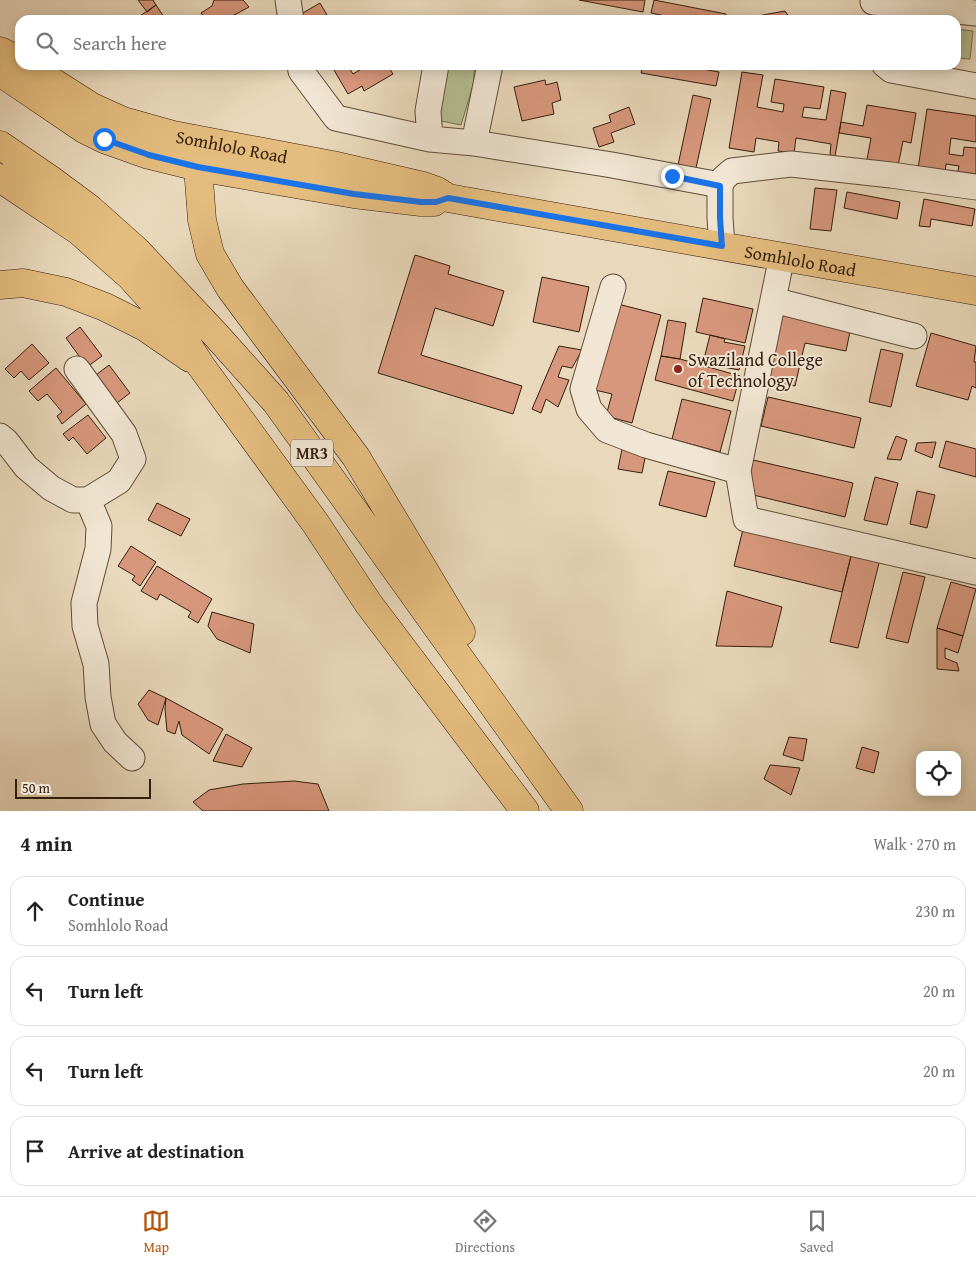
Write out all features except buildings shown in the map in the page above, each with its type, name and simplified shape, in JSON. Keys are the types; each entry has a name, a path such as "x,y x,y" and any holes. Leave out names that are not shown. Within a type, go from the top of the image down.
{"main road":[{"path":"0,51 15,58"},
{"name":"Somhlolo Road","path":"34,70 106,114 123,121 193,138 332,165 414,184 437,191 448,198 976,291"},
{"name":"Somhlolo Road","path":"0,72 77,125 104,139 149,155 198,167 354,194 436,202 448,198"},
{"path":"193,138 198,167 202,220 210,254 230,288 356,457 564,804"},
{"name":"MR3","path":"0,146 90,209 137,250 276,402 564,804"},
{"name":"MR3","path":"0,178 79,231 131,277 177,328 201,366 316,524 368,603 525,811"},
{"path":"0,285 23,283 49,288 66,292 105,307 145,327 201,366"}],"street":[{"path":"288,0 290,15"},
{"path":"869,7 976,13"},
{"path":"301,70 336,118 430,139 474,143 619,166 720,186"},
{"path":"430,139 428,111 435,70"},
{"path":"474,143 489,70"},
{"path":"891,70 976,86"},
{"path":"722,246 720,186 724,178 732,171 791,164 976,186"},
{"path":"782,256 738,471 746,519 976,572"},
{"path":"613,287 583,389 589,409 607,430 646,445 738,471"},
{"path":"773,300 914,336"},
{"path":"0,436 26,467 51,488 73,500 88,500 119,481 133,459 124,434 77,369"},
{"path":"88,500 99,526 98,549 84,603 86,626 96,664 98,697 103,724 115,742 132,758"}],"green space":[{"path":"961,30 973,31 970,59 961,58"},
{"path":"442,70 474,70 474,82 461,125 432,119"}],"place":[{"name":"Swaziland College of Technology","path":"678,369"}],"route":[{"path":"104,139 149,155 198,167 354,194 421,202 436,202 448,198 722,246 720,186 672,176"}]}
